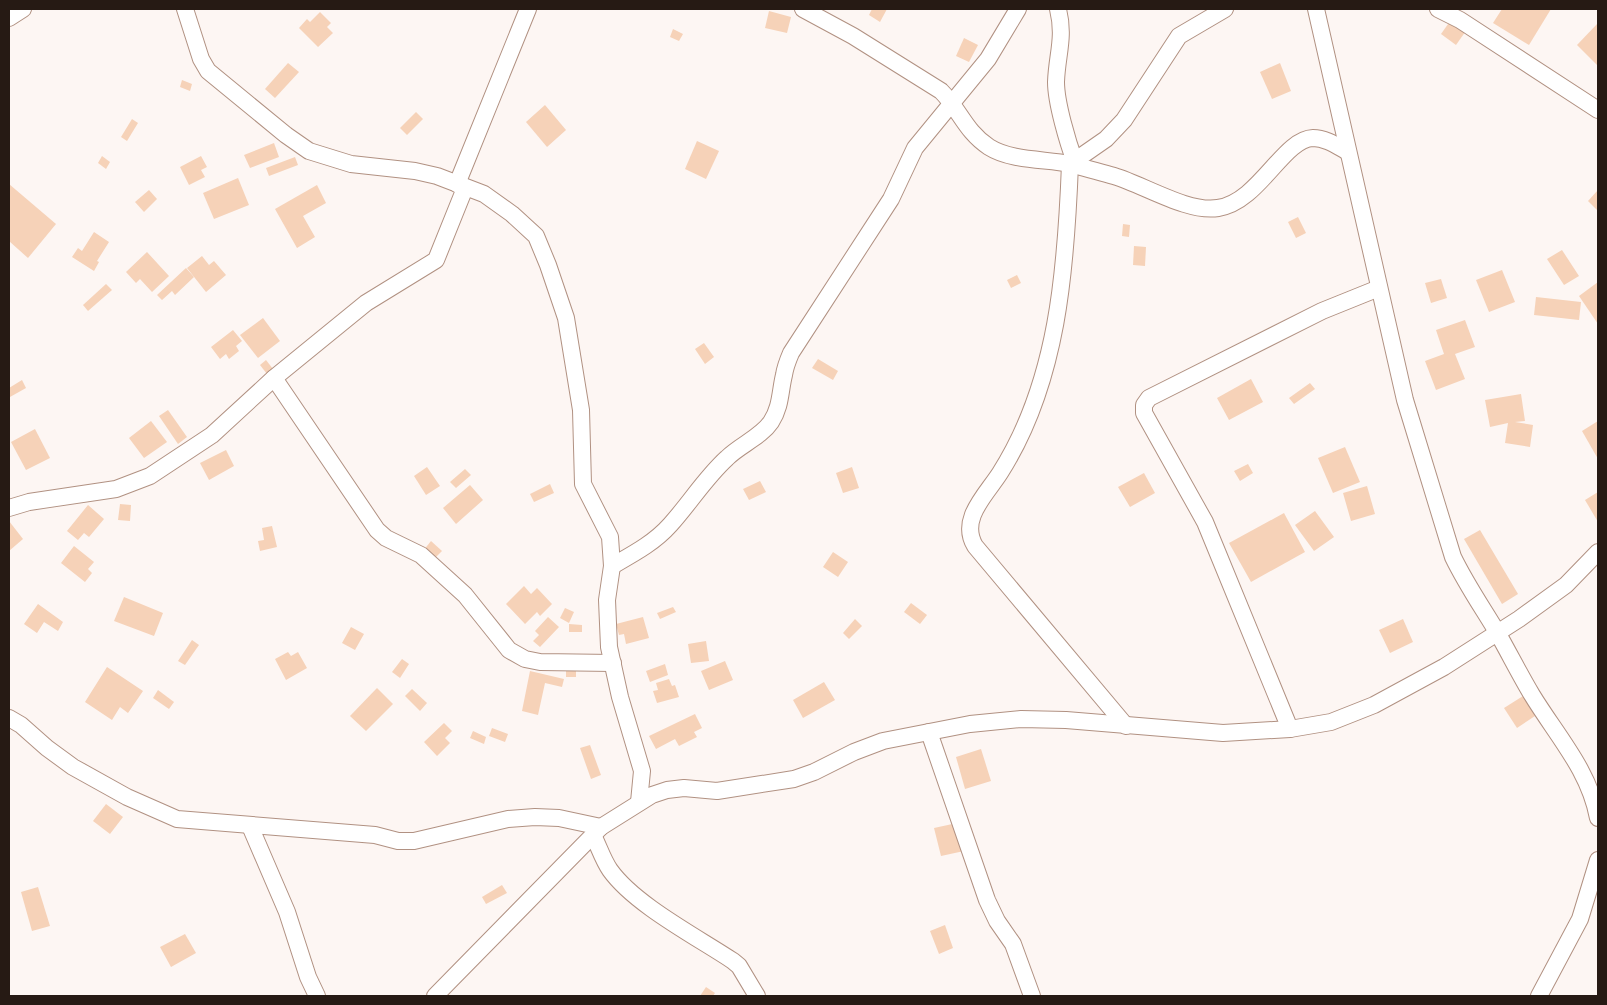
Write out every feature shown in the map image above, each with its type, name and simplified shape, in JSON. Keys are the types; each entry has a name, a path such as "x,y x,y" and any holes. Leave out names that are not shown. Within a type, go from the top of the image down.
{"street":[{"path":"9,18 23,9"},
{"path":"185,9 201,59 208,71 286,135 309,151 351,164 415,171 437,176 484,194 528,227 536,236 566,318 581,410 582,484 610,537 612,566 607,600 609,647 620,697 642,771 639,802"},
{"path":"466,188 457,184 528,9"},
{"path":"803,9 853,36 941,91 953,102 964,124 991,148 1011,155 1072,163 1114,176 1201,209 1217,208 1241,199 1253,190 1300,142 1313,138 1325,140 1348,152"},
{"path":"612,566 639,551 658,537 670,525 699,486 727,457 770,424 778,406 783,376 791,353 891,199 915,148 988,59 1018,9"},
{"path":"1058,9 1062,39 1057,73 1057,92 1072,163 1068,220 1053,332 1040,392 1008,460 972,515 969,526 970,538 1126,726"},
{"path":"1072,163 1106,139 1124,120 1179,36 1225,9"},
{"path":"1316,9 1405,400 1453,557 1464,580 1498,633 1533,696 1577,762 1589,786 1598,818"},
{"path":"1438,9 1460,20 1598,110"},
{"path":"1325,140 1342,125"},
{"path":"464,165 484,194"},
{"path":"9,508 29,502 116,489 150,476 212,435 274,378 366,303 436,260 466,188"},
{"path":"1290,730 1205,522 1144,413 1144,405 1149,398 1314,315 1378,288"},
{"path":"274,378 377,530 386,538 422,555 464,595 509,650 525,659 540,662 613,663"},
{"path":"435,996 597,831 639,802 668,790 684,788 717,791 794,779 883,741 970,724 1020,719 1223,733 1290,730 1331,722 1374,705 1444,667 1498,633 1566,585 1598,552"},
{"path":"9,718 21,725 47,748 73,767 127,798 177,819 300,830 322,830 414,841 517,819 559,818 597,831"},
{"path":"929,732 987,900 997,921 1013,944 1032,996"},
{"path":"642,771 668,790"},
{"path":"250,826 288,912 317,996"},
{"path":"597,831 610,869 623,885 651,907 733,961 739,966 757,996"},
{"path":"1539,996 1580,919 1598,860"}],"building":[{"path":"872,9 887,9 880,22 869,15"},
{"path":"1502,9 1551,9 1529,45 1493,23"},
{"path":"769,11 791,17 787,33 765,28"},
{"path":"320,12 331,23 327,27 333,33 318,47 299,28 307,19 310,22"},
{"path":"1453,17 1468,28 1456,45 1441,34"},
{"path":"1598,23 1598,66 1577,45"},
{"path":"673,29 683,34 679,41 670,37"},
{"path":"964,38 978,45 969,62 956,56"},
{"path":"288,63 299,72 275,98 265,89"},
{"path":"1280,63 1291,91 1272,99 1260,72"},
{"path":"182,80 192,84 190,91 180,87"},
{"path":"545,105 566,130 547,147 526,122"},
{"path":"416,112 423,119 407,135 400,128"},
{"path":"132,119 138,123 127,141 121,137"},
{"path":"697,141 719,151 706,179 685,169"},
{"path":"274,143 279,157 250,168 244,155"},
{"path":"102,156 110,162 106,169 98,163"},
{"path":"201,156 207,167 201,170 205,177 189,185 180,167"},
{"path":"295,157 298,165 269,176 266,168"},
{"path":"238,178 249,205 214,219 203,193"},
{"path":"9,184 56,224 28,258 9,241"},
{"path":"317,185 326,203 303,216 315,237 297,248 275,209"},
{"path":"149,190 157,199 144,212 135,202"},
{"path":"1598,190 1598,211 1588,201"},
{"path":"1298,217 1306,233 1296,238 1288,222"},
{"path":"1123,224 1130,225 1129,237 1122,236"},
{"path":"94,232 109,242 97,261 99,262 94,271 72,257 78,248 82,251"},
{"path":"1134,246 1146,247 1145,266 1133,265"},
{"path":"1562,250 1579,276 1564,285 1547,259"},
{"path":"147,252 169,276 152,292 140,279 136,283 126,272"},
{"path":"202,256 209,265 214,261 226,275 206,292 187,268"},
{"path":"186,268 194,277 175,295 172,291 162,300 157,295"},
{"path":"1502,270 1515,302 1489,312 1476,280"},
{"path":"1017,275 1021,283 1011,288 1007,280"},
{"path":"1441,279 1447,298 1431,303 1425,283"},
{"path":"1598,282 1598,324 1579,296"},
{"path":"106,284 112,290 88,311 83,305"},
{"path":"1536,297 1581,302 1579,320 1534,315"},
{"path":"263,318 280,341 258,358 240,335"},
{"path":"1465,320 1475,347 1455,354 1465,379 1436,390 1425,361 1444,354 1436,330"},
{"path":"233,330 242,341 236,346 239,351 229,359 226,354 220,359 211,347"},
{"path":"704,343 714,357 705,364 695,349"},
{"path":"818,359 838,371 833,380 812,368"},
{"path":"266,360 273,369 267,374 260,365"},
{"path":"1251,379 1263,402 1229,420 1217,398"},
{"path":"22,380 26,388 10,397 9,388"},
{"path":"1310,383 1315,389 1294,404 1289,398"},
{"path":"1521,394 1525,421 1515,422 1533,425 1530,447 1505,443 1508,423 1490,427 1485,400"},
{"path":"168,410 187,437 178,444 159,416"},
{"path":"151,421 167,442 144,458 129,438"},
{"path":"1598,421 1598,459 1582,431"},
{"path":"35,429 50,458 26,470 11,442"},
{"path":"1345,447 1360,482 1333,493 1318,458"},
{"path":"226,450 234,466 209,480 200,463"},
{"path":"1248,464 1253,473 1240,481 1234,471"},
{"path":"427,467 440,486 426,495 414,476"},
{"path":"852,467 859,488 843,493 836,473"},
{"path":"465,469 471,475 456,488 450,482"},
{"path":"1144,473 1155,493 1130,507 1118,487"},
{"path":"760,481 766,492 749,500 743,489"},
{"path":"550,484 554,493 534,502 530,494"},
{"path":"470,485 483,500 456,524 443,508"},
{"path":"1367,486 1375,514 1351,521 1343,493"},
{"path":"1598,492 1598,522 1585,500"},
{"path":"120,504 131,505 130,521 118,520"},
{"path":"88,505 104,519 89,537 84,533 78,540 67,531"},
{"path":"1315,511 1334,537 1314,551 1295,525"},
{"path":"1284,513 1305,552 1251,582 1229,543"},
{"path":"9,521 23,539 9,551"},
{"path":"272,526 277,547 260,551 258,541 264,540 262,528"},
{"path":"1480,530 1518,594 1502,604 1464,539"},
{"path":"431,541 442,551 433,560 423,551"},
{"path":"74,546 94,562 88,569 92,573 85,582 61,563"},
{"path":"833,552 848,562 838,577 823,567"},
{"path":"524,586 531,594 537,588 552,604 540,616 537,612 525,624 506,604"},
{"path":"124,597 163,613 154,636 114,621"},
{"path":"911,603 927,615 920,624 904,612"},
{"path":"38,604 63,622 58,631 44,622 37,633 24,624"},
{"path":"673,607 676,612 660,619 657,613"},
{"path":"565,608 574,612 569,623 560,618"},
{"path":"548,617 559,627 540,647 533,641 539,635 535,631"},
{"path":"643,617 649,638 626,644 624,634 619,635 616,624"},
{"path":"855,619 862,626 849,639 843,633"},
{"path":"1403,619 1413,642 1390,653 1379,630"},
{"path":"569,624 582,625 582,632 569,632"},
{"path":"351,627 364,634 355,650 342,643"},
{"path":"192,640 199,645 185,665 178,661"},
{"path":"706,641 709,661 691,663 688,644"},
{"path":"288,652 291,656 298,652 307,668 286,680 275,659"},
{"path":"402,659 409,664 400,678 392,672"},
{"path":"725,661 733,680 709,690 701,671"},
{"path":"665,664 668,675 650,682 646,671"},
{"path":"107,667 143,691 128,713 120,707 112,720 85,702"},
{"path":"566,668 576,668 576,677 566,677"},
{"path":"530,671 564,679 562,687 545,683 538,715 522,711"},
{"path":"669,679 672,686 675,685 679,697 657,703 653,691 658,690 656,683"},
{"path":"824,682 835,700 803,718 793,700"},
{"path":"377,688 393,704 366,731 350,716"},
{"path":"412,689 427,703 420,711 405,696"},
{"path":"158,690 174,702 169,709 153,698"},
{"path":"1523,696 1535,716 1517,728 1504,708"},
{"path":"695,714 702,728 694,732 697,737 679,746 675,739 656,749 649,736"},
{"path":"444,723 452,731 445,738 450,743 437,756 424,742"},
{"path":"492,728 508,734 505,742 489,736"},
{"path":"473,731 486,737 484,744 470,738"},
{"path":"590,745 601,775 591,779 580,748"},
{"path":"981,749 991,781 965,789 956,757"},
{"path":"106,804 123,817 110,834 93,821"},
{"path":"957,823 964,851 941,856 934,828"},
{"path":"502,885 507,893 486,904 482,897"},
{"path":"38,887 50,926 32,931 21,892"},
{"path":"945,925 953,948 939,954 930,931"},
{"path":"185,934 196,953 171,967 160,947"},
{"path":"706,987 715,993 713,996 700,996"}]}
